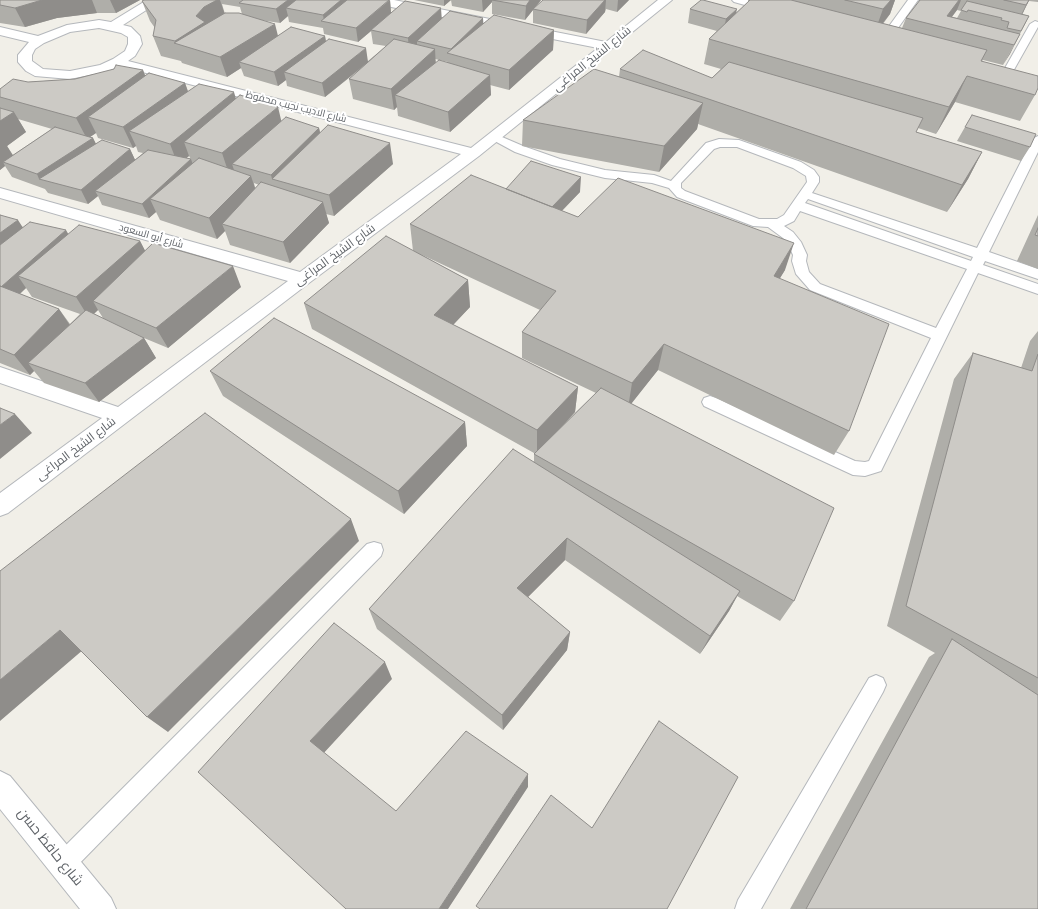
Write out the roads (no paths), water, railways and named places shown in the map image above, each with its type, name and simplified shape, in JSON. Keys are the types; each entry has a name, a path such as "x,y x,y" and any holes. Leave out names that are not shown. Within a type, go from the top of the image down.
{"street":[{"path":"113,26 156,0"},
{"path":"376,0 608,46"},
{"name":"شارع الشيخ المراغى","path":"0,506 474,153 666,0"},
{"path":"99,24 113,26 126,30 134,36 135,44 130,53 118,62 87,72 70,75 35,76 31,68 25,62 25,55 30,47 39,40 52,34 72,28 99,24"},
{"path":"0,31 39,40"},
{"name":"شارع الاديب نجيب محفوظ","path":"118,62 474,153"},
{"name":"شارع أبو السعود","path":"0,193 303,279"},
{"path":"0,375 121,416"},
{"name":"شارع حافظ حسن","path":"0,786 100,909"}],"lane":[{"path":"737,0 781,12"},
{"path":"884,40 913,0"},
{"path":"1005,75 1035,24"},
{"path":"495,137 519,149 568,165 605,174 654,179 674,186 681,194 758,223 772,224 789,218 813,182 813,177 804,168 733,143 719,143 710,146 674,186"},
{"path":"710,402 840,463 853,468 865,469 875,466 979,261 1038,140"},
{"path":"801,200 979,261 1038,289"},
{"path":"772,224 788,235 794,242 800,255 799,261 803,274 815,287 941,336"},
{"path":"979,261 1038,274"},
{"path":"63,864 374,550"},
{"path":"747,909 876,685"}]}
